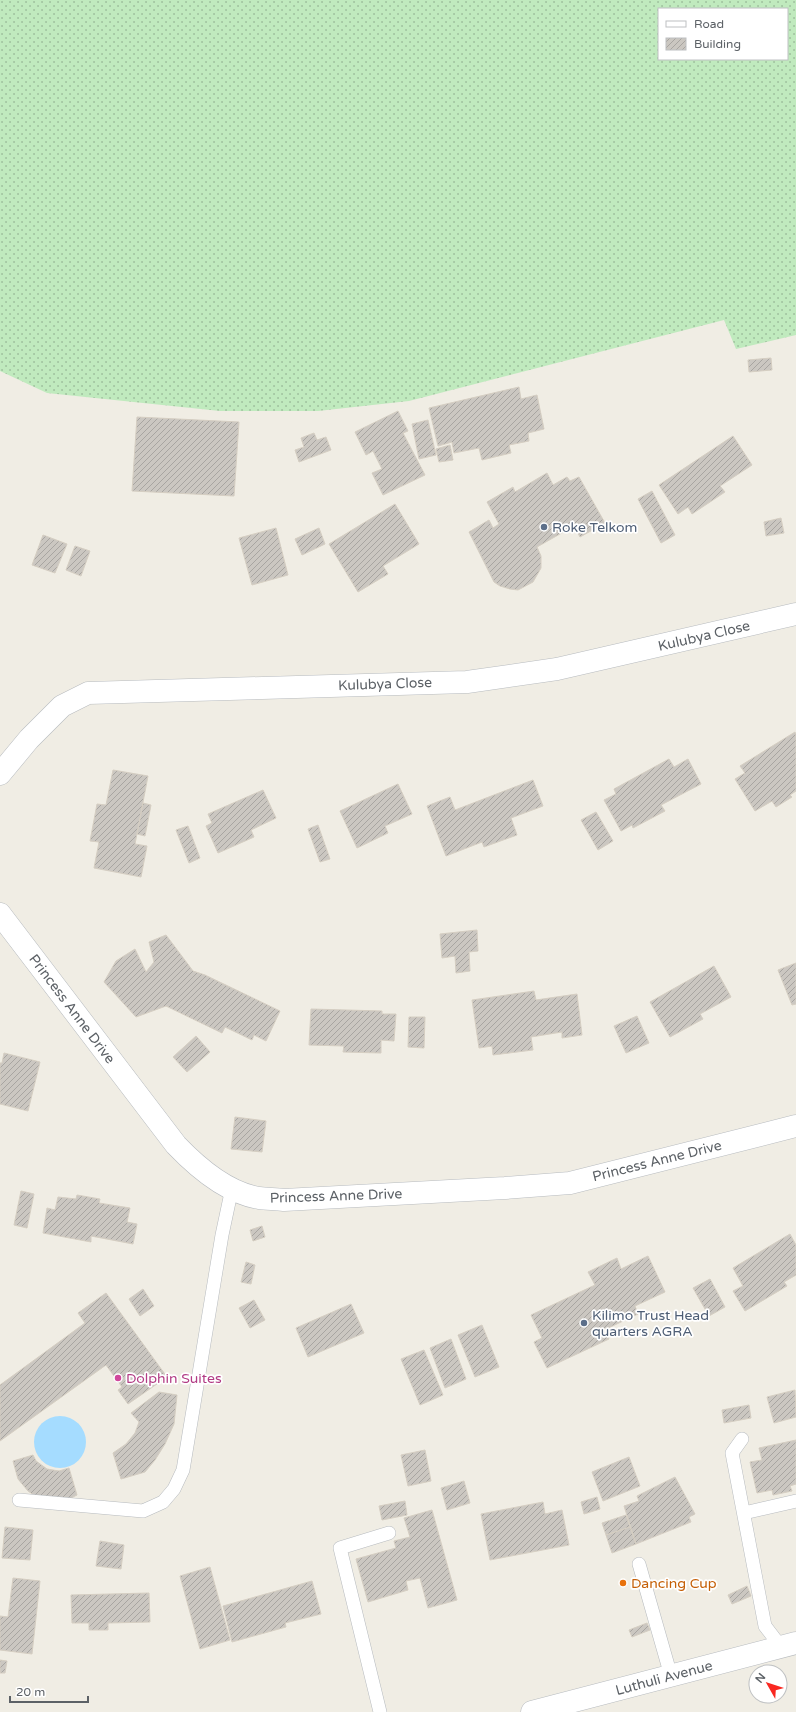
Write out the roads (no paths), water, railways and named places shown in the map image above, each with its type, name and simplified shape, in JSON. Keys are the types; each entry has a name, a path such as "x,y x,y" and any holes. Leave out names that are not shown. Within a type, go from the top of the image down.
{"street":[{"name":"Kulubya Close","path":"0,774 29,739 62,706 88,693 467,682 557,669 796,614"},
{"name":"Princess Anne Drive","path":"0,914 176,1145 194,1164 232,1188 258,1198 284,1200 570,1183 796,1126"},
{"name":"Luthuli Avenue","path":"532,1712 789,1645"}],"lane":[{"path":"19,1500 143,1511 163,1502 174,1489 183,1470 222,1236 232,1188"},
{"path":"742,1439 732,1453 765,1626 789,1645"},
{"path":"744,1513 796,1501"},
{"path":"380,1712 340,1548 389,1533"},
{"path":"639,1564 671,1676"}],"water":[{"path":"55,1416 65,1416 79,1423 86,1437 86,1447 79,1461 65,1468 55,1468 45,1464 38,1457 34,1447 34,1437 38,1427 45,1420"}],"place":[{"name":"Roke Telkom","path":"544,527"},
{"name":"Kilimo Trust Head quarters AGRA","path":"584,1323"},
{"name":"Dolphin Suites","path":"118,1378"},
{"name":"Dancing Cup","path":"623,1583"}]}
